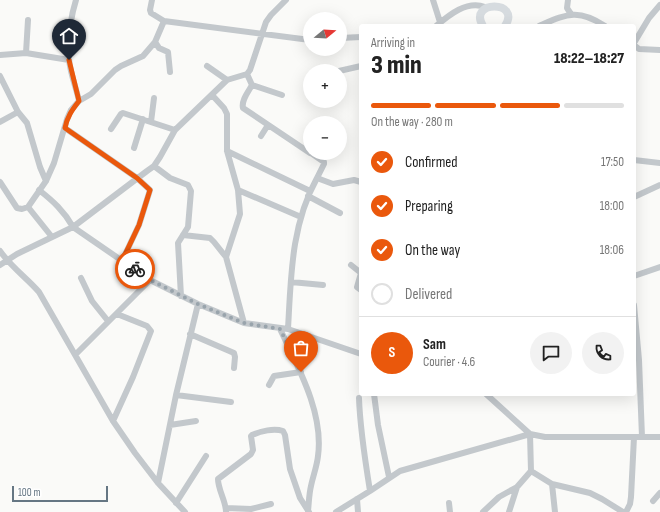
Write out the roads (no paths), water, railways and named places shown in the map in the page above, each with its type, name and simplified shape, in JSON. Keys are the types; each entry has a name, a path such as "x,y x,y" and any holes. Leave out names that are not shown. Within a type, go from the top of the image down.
{"main road":[{"path":"482,24 480,16 489,4 502,3 508,16 507,24"}],"street":[{"path":"76,0 69,34 69,60 79,101"},
{"path":"152,0 151,12 164,21 303,39"},
{"path":"0,265 17,254 73,227 154,166 175,130 227,80 247,74 250,70 262,33 271,15 286,0"},
{"path":"433,0 438,24 456,11 468,6 489,4"},
{"path":"568,0 567,8 571,14"},
{"path":"636,41 649,18 660,5"},
{"path":"548,24 571,14 591,17 602,24"},
{"path":"26,53 28,20"},
{"path":"0,182 17,208 22,209 28,207 46,180 54,163 71,110 79,101 91,94 121,66 143,56 155,42 164,21"},
{"path":"347,38 359,37"},
{"path":"155,42 159,48 168,52 170,72"},
{"path":"636,46 639,49 660,50"},
{"path":"0,55 26,53 69,60"},
{"path":"207,66 227,80"},
{"path":"347,69 359,66"},
{"path":"247,74 252,85 282,95"},
{"path":"0,76 18,112 27,123 40,167 46,180"},
{"path":"252,85 242,105 243,108 303,148"},
{"path":"212,95 224,108 227,114 226,151 238,190 240,214 226,257"},
{"path":"151,122 154,98"},
{"path":"0,122 18,112"},
{"path":"111,129 124,113 175,130"},
{"path":"134,148 143,119"},
{"path":"261,136 268,125"},
{"path":"65,128 149,188 150,193 139,225 122,261"},
{"path":"226,151 309,193 340,212"},
{"path":"288,329 294,245 309,193 324,164 324,162 321,160"},
{"path":"636,160 660,163"},
{"path":"154,166 170,178 188,185 190,188 191,198 188,227 178,243 181,296"},
{"path":"317,178 333,184 354,180 359,181"},
{"path":"636,196 660,185"},
{"path":"39,190 54,202 67,217 73,227 150,280 181,296 244,323 288,329 359,353"},
{"path":"238,190 301,217"},
{"path":"28,207 52,237"},
{"path":"183,235 210,238 226,257 244,323"},
{"path":"0,251 7,261 39,292 76,354 113,421 135,454 158,483 185,512"},
{"path":"351,266 359,272"},
{"path":"636,275 660,267"},
{"path":"80,278 92,301 108,321"},
{"path":"359,279 357,287 359,288"},
{"path":"76,354 150,280"},
{"path":"291,282 323,285"},
{"path":"158,483 176,395 198,304"},
{"path":"113,421 133,377 151,331 147,326 117,314"},
{"path":"636,327 642,436"},
{"path":"280,329 301,372 315,414 319,439 318,457 310,488 309,511"},
{"path":"190,334 234,353 234,368"},
{"path":"269,385 274,376 301,372"},
{"path":"176,395 231,402"},
{"path":"374,396 378,425 389,477"},
{"path":"483,512 499,497 517,487 531,471 530,434 488,396"},
{"path":"359,398 364,456 370,491"},
{"path":"170,425 196,422"},
{"path":"272,504 251,509 226,510 218,485 218,479 251,454 253,450 252,435 271,430 280,430 283,431 285,435 290,469 300,498 309,511"},
{"path":"336,512 400,471 530,434 545,437 660,437"},
{"path":"531,471 552,484 590,493 602,498 624,512 630,504 631,497 634,437"},
{"path":"176,503 206,456"},
{"path":"552,484 555,512"},
{"path":"509,512 517,487"},
{"path":"653,501 660,493"},
{"path":"357,499 358,512"},
{"path":"449,503 450,512"}]}
